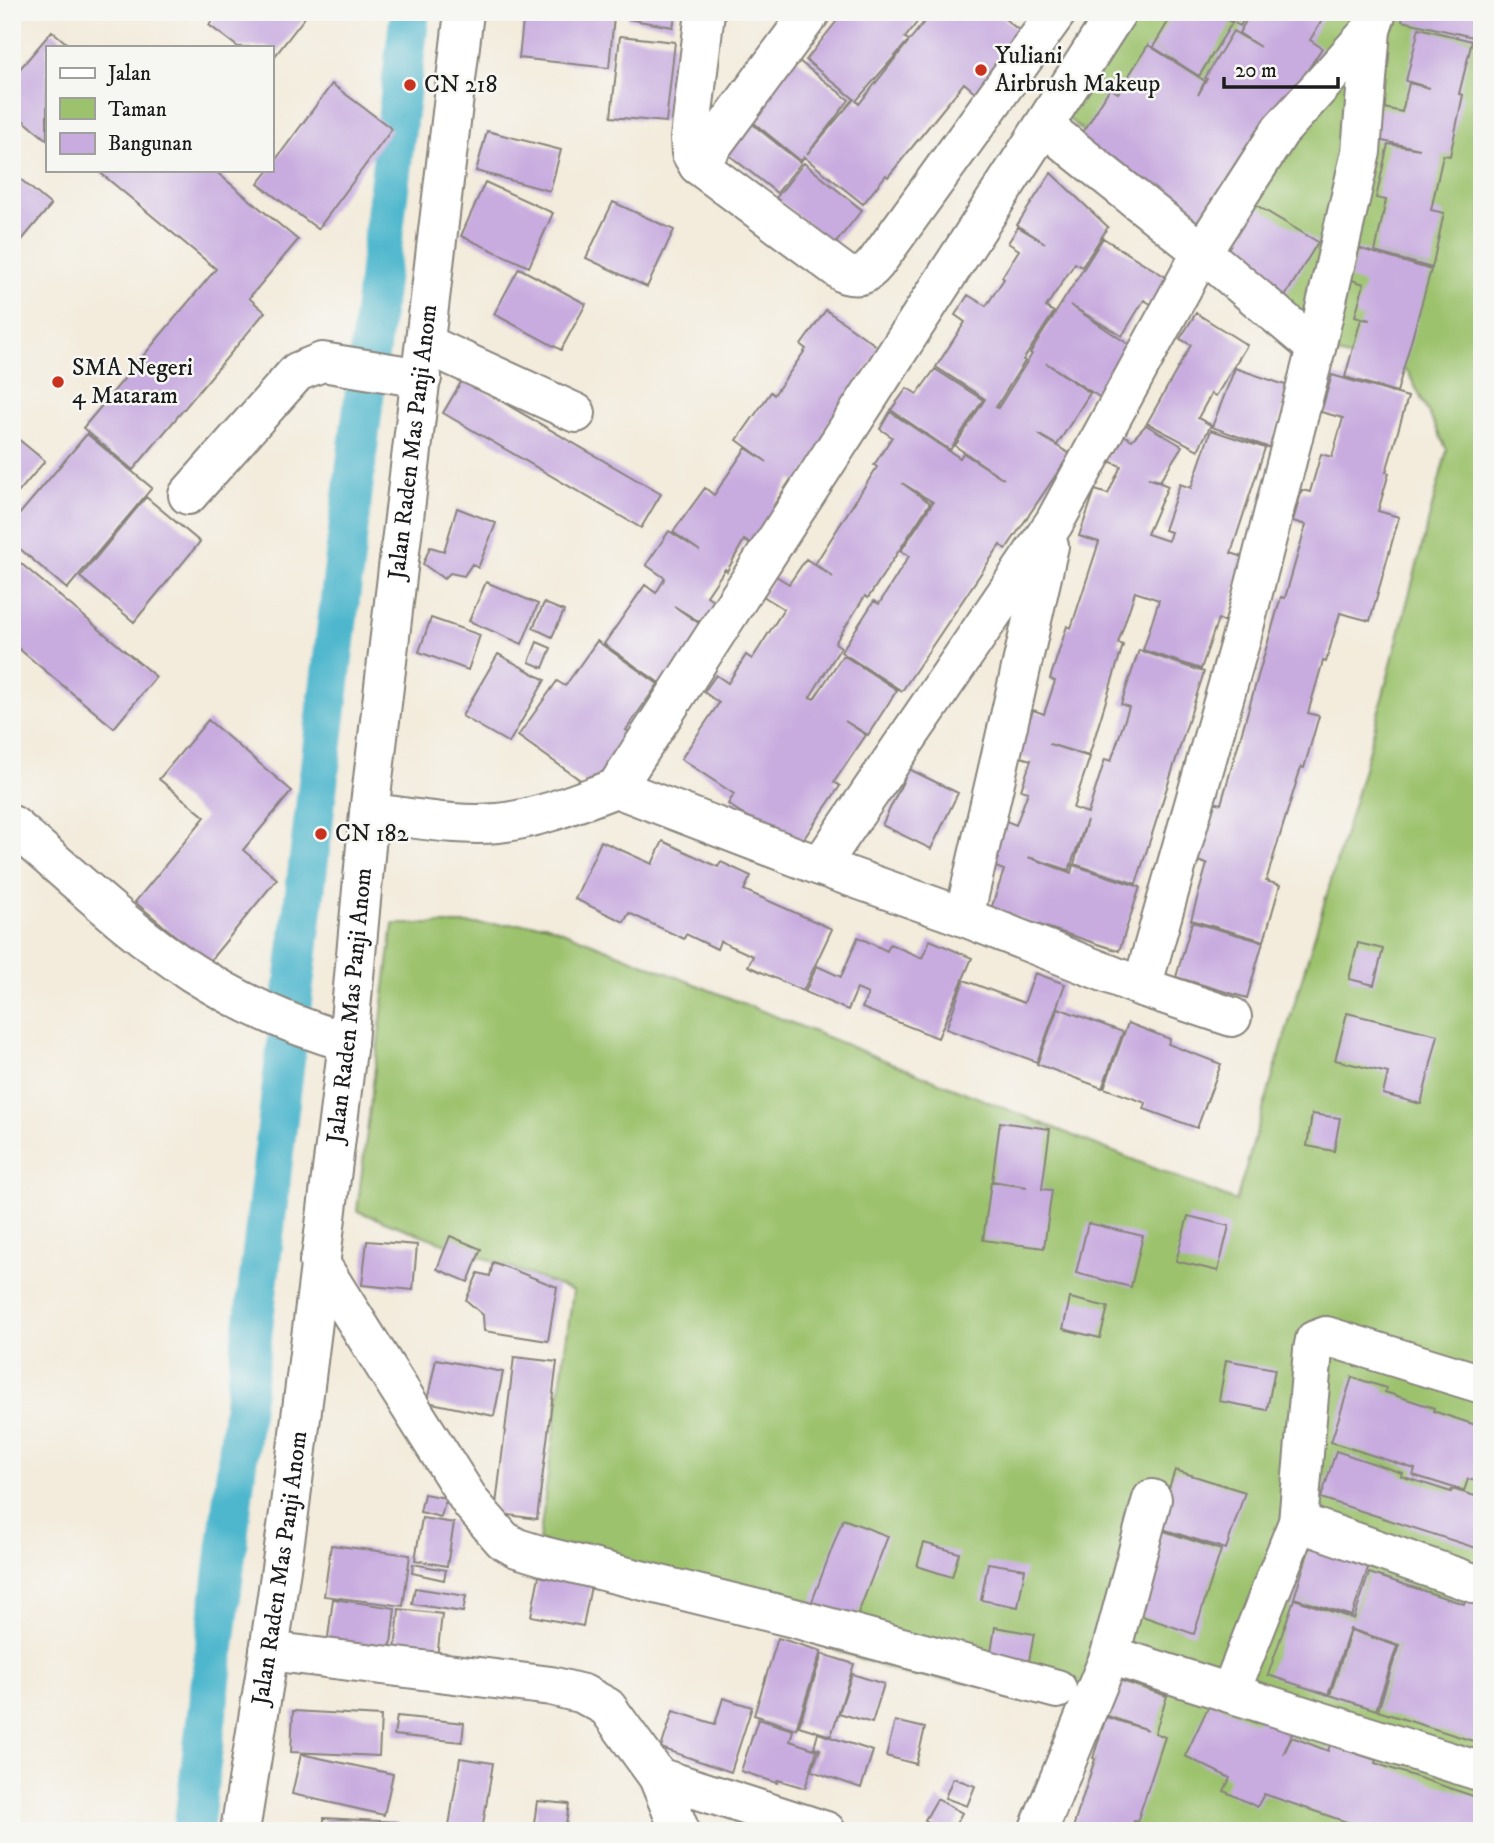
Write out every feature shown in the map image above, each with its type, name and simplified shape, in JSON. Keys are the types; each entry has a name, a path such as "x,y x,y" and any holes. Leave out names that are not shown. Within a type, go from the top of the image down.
{"street":[{"name":"Jalan Raden Mas Panji Anom","path":"240,1831 270,1651 319,1262 331,1038 369,813 412,365 464,12"},
{"path":"705,12 690,138 691,153 698,164 845,274 855,277 866,275 1057,12"},
{"path":"698,164 811,12"},
{"path":"369,813 471,824 499,823 554,810 616,788 1117,12"},
{"path":"820,866 1054,523 1202,252 1280,131 1374,21"},
{"path":"1142,988 1241,639 1316,348 1361,152 1374,21"},
{"path":"1044,126 1202,252 1316,348"},
{"path":"188,495 297,372 322,362 350,366 412,365 576,413"},
{"path":"964,917 1054,523"},
{"path":"616,788 820,866 964,917 1142,988 1233,1017"},
{"path":"12,825 147,940 193,973 237,999 331,1038"},
{"path":"319,1262 471,1503 503,1540 517,1548 543,1556 794,1618 1057,1689"},
{"path":"1230,1693 1298,1522 1315,1340 1326,1336 1482,1384"},
{"path":"1038,1831 1110,1655 1152,1499"},
{"path":"1298,1522 1482,1586"},
{"path":"270,1651 551,1686 583,1694 607,1707 658,1777 680,1831"},
{"path":"1110,1655 1482,1772"},
{"path":"658,1777 825,1831"}],"green space":[{"path":"1132,12 1482,12 1482,1831 1075,1831 1111,1698 905,1675 539,1541 573,1291 357,1211 393,924 545,924 1236,1201 1361,779 1447,450 1408,372 1333,353 1062,113"}],"building":[{"path":"219,12 309,12 273,58 273,46 237,46 209,25"},
{"path":"524,12 584,12 614,16 609,68 519,58"},
{"path":"629,12 676,12 673,27 627,19"},
{"path":"844,12 925,12 905,38 909,40 856,101 859,104 932,12 996,12 1030,39 983,99 964,83 863,204 804,157 801,161 739,111 786,51 849,100 807,154 854,99 806,60"},
{"path":"1174,12 1214,12 1232,23 1199,76 1153,47"},
{"path":"1216,12 1248,12 1240,26"},
{"path":"1251,12 1324,12 1326,14 1310,40 1322,48 1275,121 1266,116 1236,166 1205,234 1078,141 1110,88 1118,93 1148,45 1205,81 1198,95 1233,31 1260,47 1239,33"},
{"path":"1404,12 1482,12 1482,39 1402,21"},
{"path":"1419,28 1472,41 1459,94 1463,95 1450,156 1443,155 1431,210 1444,213 1432,268 1375,252 1386,200 1376,198 1388,144 1420,149 1373,139 1380,107 1402,112 1409,83 1430,88 1406,81"},
{"path":"52,31 70,46 46,46 46,139 12,111 12,78"},
{"path":"620,36 675,42 666,122 611,117"},
{"path":"332,84 392,129 318,229 258,184 267,172 273,172 273,163"},
{"path":"740,114 801,163 777,193 715,144"},
{"path":"487,131 561,150 550,191 476,171"},
{"path":"804,163 862,210 834,245 776,198"},
{"path":"12,172 51,205 12,252"},
{"path":"99,172 216,172 298,240 249,298 265,312 133,470 83,428 216,269"},
{"path":"1051,173 1108,227 1082,267 1075,263 1046,307 1054,312 996,407 998,408 1103,238 1177,284 1161,310 1144,300 1122,336 1070,305 1134,348 1101,398 1046,363 1090,393 1057,445 1038,434 1070,454 1006,549 1000,545 902,691 841,652 874,601 879,604 909,556 901,551 933,502 902,483 930,503 835,643 841,647 810,697 814,699 843,655 897,690 868,735 845,721 866,735 834,782 840,786 796,850 728,804 734,794 681,759 719,703 704,692 716,675 728,683 746,655 752,659 784,609 763,596 776,576 789,584 806,559 833,577 815,564 877,467 874,465 892,437 880,429 890,412 960,458 963,453 1004,479 955,446 985,399 936,367 965,322 955,315 968,295 986,306 1004,279 1002,277 1019,250 1008,243 1018,227 1045,243 1017,225"},
{"path":"485,182 553,213 529,267 461,236"},
{"path":"613,202 674,230 647,287 586,258"},
{"path":"1251,202 1318,242 1284,298 1217,257"},
{"path":"1358,248 1431,270 1397,392 1345,377 1361,319 1370,320 1355,316 1364,284 1349,279"},
{"path":"519,268 586,304 561,350 494,314"},
{"path":"826,310 881,349 824,430 831,435 798,483 791,479 774,505 784,511 759,550 744,540 727,571 725,569 707,596 722,606 708,627 674,606 710,631 668,689 604,644 645,585 656,593 665,578 646,565 669,531 700,551 673,532 705,488 714,495 746,448 767,462 737,440 771,392 774,395 806,349 801,345"},
{"path":"1196,313 1247,345 1216,396 1211,394 1198,418 1211,425 1198,450 1147,423 1191,345 1180,339"},
{"path":"1235,368 1291,387 1270,448 1212,427"},
{"path":"935,369 983,400 950,450 891,410 907,388 917,394"},
{"path":"1332,375 1408,397 1386,472 1389,473 1378,511 1399,517 1370,621 1340,613 1326,662 1323,661 1308,713 1319,716 1266,881 1280,885 1264,941 1191,920 1207,864 1194,860 1211,801 1221,804 1281,597 1285,598 1306,525 1293,521 1302,490 1310,492 1321,454 1332,457 1343,418 1321,412"},
{"path":"463,379 661,494 641,528 443,413"},
{"path":"1146,425 1182,446 1160,481 1148,478 1168,486 1147,534 1168,541 1171,532 1164,530 1180,484 1191,488 1211,430 1265,448 1231,553 1246,558 1225,622 1218,619 1201,669 1143,650 1159,600 1135,592 1118,643 1123,645 1089,756 1049,744 1090,757 1073,808 1088,813 1105,759 1111,761 1129,707 1121,704 1139,650 1204,672 1136,884 1074,864 1087,820 1069,870 1028,857 1071,873 1073,865 1140,887 1119,951 991,909 1004,870 985,863 1001,819 1016,825 1028,792 1021,790 1031,760 1017,756 1033,710 1044,714 1055,681 1050,679 1067,626 1071,628 1099,542 1079,536 1095,490 1108,494 1121,466 1104,459 1122,434 1132,440"},
{"path":"12,434 45,461 12,500"},
{"path":"87,434 152,488 67,589 12,542 12,523"},
{"path":"146,497 200,542 134,622 80,577"},
{"path":"457,508 496,523 478,568 472,564 464,576 450,573 444,579 423,564 430,547 444,551"},
{"path":"12,556 156,677 114,728 12,643"},
{"path":"486,582 538,604 522,644 469,621"},
{"path":"544,603 564,611 552,637 533,628"},
{"path":"431,618 480,635 468,670 419,652"},
{"path":"597,641 658,684 626,730 635,736 596,791 518,736 557,681 565,686"},
{"path":"537,642 551,648 543,668 529,662"},
{"path":"498,654 545,680 509,743 462,716"},
{"path":"208,720 292,791 243,850 277,879 208,963 135,902 205,817 159,779"},
{"path":"909,769 958,793 931,849 882,825"},
{"path":"601,841 652,864 663,841 718,867 721,862 751,876 744,890 832,929 803,991 748,966 753,956 720,941 717,949 686,934 684,939 629,913 624,922 575,899"},
{"path":"1192,922 1263,942 1247,998 1176,977"},
{"path":"858,937 887,951 890,944 922,958 930,940 972,958 938,1038 862,1008 868,994 857,989 848,1010 805,992 817,966 841,977"},
{"path":"1358,943 1383,949 1374,985 1349,979"},
{"path":"1035,973 1065,984 1037,1062 946,1029 964,980 1024,1003"},
{"path":"1058,1008 1123,1032 1102,1088 1037,1064"},
{"path":"1347,1013 1438,1035 1421,1104 1383,1094 1388,1073 1335,1060"},
{"path":"1128,1023 1170,1039 1168,1044 1221,1064 1197,1128 1144,1109 1146,1103 1104,1088"},
{"path":"1312,1114 1340,1118 1334,1151 1307,1146"},
{"path":"1000,1122 1050,1129 1042,1189 1052,1190 1044,1248 983,1240 991,1182 1027,1187 992,1181"},
{"path":"1188,1216 1229,1226 1218,1271 1176,1261"},
{"path":"1088,1223 1143,1236 1131,1287 1076,1273"},
{"path":"450,1236 481,1249 468,1282 437,1269"},
{"path":"367,1241 417,1245 413,1290 362,1285"},
{"path":"493,1262 557,1287 548,1341 484,1331 483,1315 466,1300 478,1273 490,1276"},
{"path":"1070,1298 1108,1307 1100,1338 1063,1329"},
{"path":"514,1357 557,1362 537,1519 495,1513"},
{"path":"436,1359 503,1372 494,1416 427,1402"},
{"path":"1226,1360 1275,1369 1267,1410 1219,1401"},
{"path":"1352,1377 1386,1388 1385,1392 1434,1408 1433,1411 1482,1427 1482,1483 1468,1479 1464,1491 1413,1475 1415,1469 1331,1442"},
{"path":"1336,1451 1402,1473 1401,1476 1451,1492 1452,1489 1482,1498 1482,1550 1321,1498"},
{"path":"1175,1470 1245,1492 1226,1549 1156,1527"},
{"path":"424,1494 446,1498 441,1517 420,1512"},
{"path":"422,1518 454,1523 447,1566 415,1560"},
{"path":"843,1519 888,1536 854,1624 810,1607"},
{"path":"1161,1530 1221,1550 1194,1634 1133,1613"},
{"path":"924,1543 959,1553 952,1577 917,1566"},
{"path":"1311,1543 1370,1562 1352,1616 1294,1598"},
{"path":"331,1545 410,1555 403,1606 324,1596"},
{"path":"988,1563 1025,1569 1018,1607 981,1600"},
{"path":"413,1564 446,1570 444,1580 412,1573"},
{"path":"1369,1573 1464,1604 1466,1600 1482,1605 1482,1744 1378,1711 1399,1645 1350,1629 1328,1695 1268,1675 1294,1599 1354,1619"},
{"path":"539,1576 591,1586 583,1626 531,1616"},
{"path":"415,1588 466,1596 463,1612 412,1604"},
{"path":"333,1599 395,1608 390,1653 327,1645"},
{"path":"399,1609 442,1614 437,1658 395,1653"},
{"path":"995,1627 1034,1634 1027,1672 989,1665"},
{"path":"1351,1630 1397,1646 1376,1710 1330,1695"},
{"path":"778,1638 821,1651 796,1729 754,1715"},
{"path":"822,1654 854,1664 831,1736 799,1726"},
{"path":"852,1674 884,1684 872,1723 839,1713"},
{"path":"1113,1678 1167,1696 1155,1733 1165,1737 1137,1822 1134,1821 1130,1831 1072,1831 1106,1717 1148,1730 1102,1714"},
{"path":"723,1698 752,1707 731,1772 661,1748 673,1711 715,1724"},
{"path":"1211,1701 1256,1723 1262,1711 1295,1727 1283,1755 1292,1737 1328,1751 1330,1745 1482,1799 1482,1831 1373,1831 1264,1794 1257,1807 1224,1791 1230,1778 1185,1756"},
{"path":"293,1711 381,1716 379,1756 291,1752"},
{"path":"397,1716 464,1723 462,1742 394,1735"},
{"path":"758,1719 793,1730 790,1741 817,1750 805,1788 778,1780 777,1783 741,1771"},
{"path":"895,1721 925,1728 916,1764 886,1756"},
{"path":"818,1733 873,1751 861,1788 812,1771 820,1749 814,1747"},
{"path":"301,1754 393,1774 384,1815 292,1794"},
{"path":"460,1758 493,1763 482,1831 449,1826"},
{"path":"953,1778 975,1786 967,1806 945,1798"},
{"path":"937,1799 962,1813 952,1831 943,1831 925,1820"},
{"path":"537,1801 569,1804 565,1831 533,1831"},
{"path":"324,1818 398,1822 397,1831 324,1831"}],"waterway":[{"path":"193,1831 410,12"}],"place":[{"name":"Yuliani Airbrush Makeup","path":"981,70"},
{"name":"CN 218","path":"410,85"},
{"name":"SMA Negeri 4 Mataram","path":"58,382"},
{"name":"CN 182","path":"321,834"}]}
